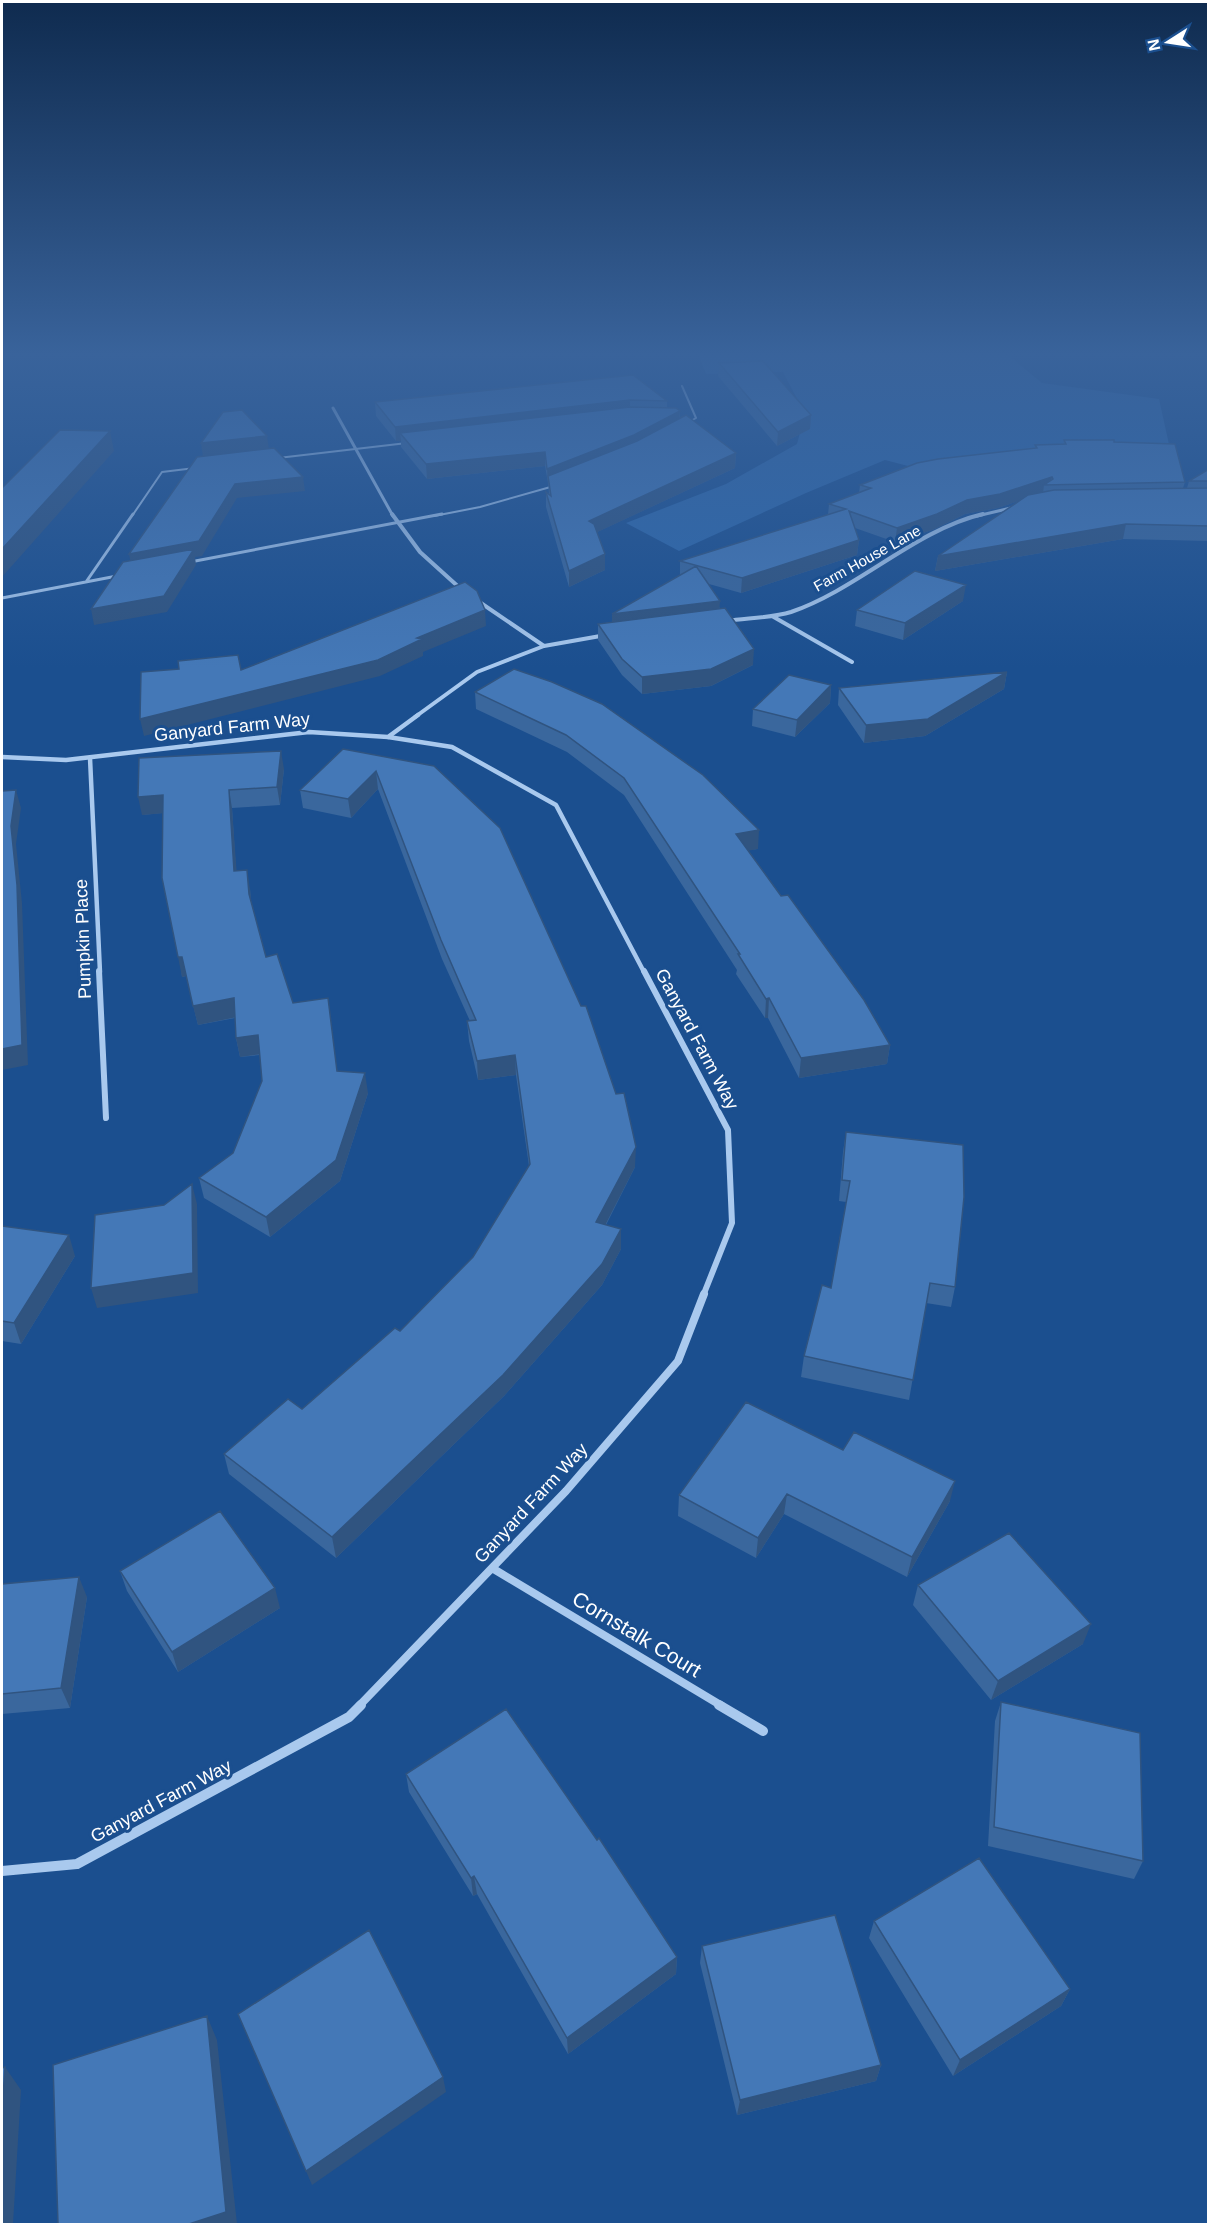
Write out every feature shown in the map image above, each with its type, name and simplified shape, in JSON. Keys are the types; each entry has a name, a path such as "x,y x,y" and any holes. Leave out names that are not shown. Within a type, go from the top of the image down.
{"street":[{"path":"362,460 395,522 438,573 544,646"},
{"name":"Farm House Lane","path":"722,622 790,612 850,584 932,535 966,518 1022,506"},
{"path":"771,615 852,662"},
{"path":"388,737 477,672 544,646 610,635"},
{"name":"Ganyard Farm Way","path":"2,757 66,760 309,732 388,737 452,747 556,805 728,1130 732,1223 678,1361 566,1491 349,1717 77,1864 2,1871"},
{"name":"Pumpkin Place","path":"90,758 106,1118"},
{"name":"Cornstalk Court","path":"492,1568 763,1731"}],"lane":[{"path":"86,582 162,472 196,468"},
{"path":"189,562 480,507 558,485"},
{"path":"2,598 120,576"}],"shaded area":[{"path":"769,460 1142,460 935,473 885,460 679,551 626,523 726,484"}],"building":[{"path":"30,460 84,460 2,549 2,488"},
{"path":"195,460 286,460 303,477 235,484 199,541 129,554"},
{"path":"423,460 467,460 426,464"},
{"path":"546,460 570,460 547,469"},
{"path":"589,460 721,460 589,521 594,524 605,554 569,571 546,492 551,496 548,476"},
{"path":"933,460 1179,460 1185,482 1044,485 1053,479 1052,477 1000,494 967,500 937,514 897,528 849,511 859,540 742,578 680,561 846,509 829,504 871,488 860,485 917,463"},
{"path":"1209,469 1209,482 1189,481"},
{"path":"1209,487 1209,526 1126,524 938,556 1028,495 1054,490"},
{"path":"194,549 164,596 91,609 123,562"},
{"path":"696,566 720,601 612,614"},
{"path":"915,571 966,585 905,623 857,610"},
{"path":"465,582 477,591 485,610 417,638 422,639 378,660 140,719 141,672 179,669 178,661 238,655 241,670"},
{"path":"725,608 754,649 711,669 642,677 622,659 598,624"},
{"path":"514,669 552,682 602,704 703,775 759,830 736,834 781,896 788,895 864,1000 890,1045 801,1058 769,998 766,999 738,954 740,954 624,778 566,735 475,692"},
{"path":"1007,672 928,719 866,725 839,688"},
{"path":"789,675 831,685 797,720 753,709"},
{"path":"343,749 434,766 500,828 581,1006 586,1006 616,1094 624,1093 636,1147 596,1222 621,1229 602,1264 503,1375 332,1537 224,1454 288,1399 302,1409 395,1328 400,1331 473,1257 530,1164 515,1055 477,1061 467,1021 476,1020 441,940 376,771 348,799 300,790"},
{"path":"281,751 277,787 229,790 234,871 247,870 249,894 266,957 277,954 293,1003 328,998 337,1071 365,1073 336,1160 266,1217 199,1178 233,1153 262,1081 258,1035 236,1038 234,998 193,1006 182,957 178,957 162,878 163,795 138,797 139,758"},
{"path":"16,790 11,826 17,885 22,1045 2,1049 2,791"},
{"path":"846,1132 963,1145 964,1197 955,1287 930,1283 913,1380 804,1356 822,1285 831,1288 850,1181 842,1180"},
{"path":"192,1184 193,1273 91,1288 95,1215 164,1205"},
{"path":"2,1226 69,1235 14,1323 2,1321"},
{"path":"746,1402 843,1450 854,1432 955,1481 912,1557 787,1494 758,1538 679,1495"},
{"path":"220,1511 275,1588 172,1652 120,1571"},
{"path":"1009,1533 1091,1624 998,1681 918,1585"},
{"path":"79,1577 61,1688 2,1694 2,1584"},
{"path":"1001,1702 1140,1733 1143,1861 994,1827"},
{"path":"506,1709 597,1840 599,1838 677,1957 567,2038 474,1876 471,1878 406,1774"},
{"path":"979,1858 1070,1989 960,2060 874,1921"},
{"path":"835,1915 881,2065 740,2100 702,1946"},
{"path":"369,1930 443,2077 306,2171 238,2014"},
{"path":"207,2016 226,2212 189,2224 58,2224 53,2065"},
{"path":"5,2067 2,2112 2,2068"}]}
